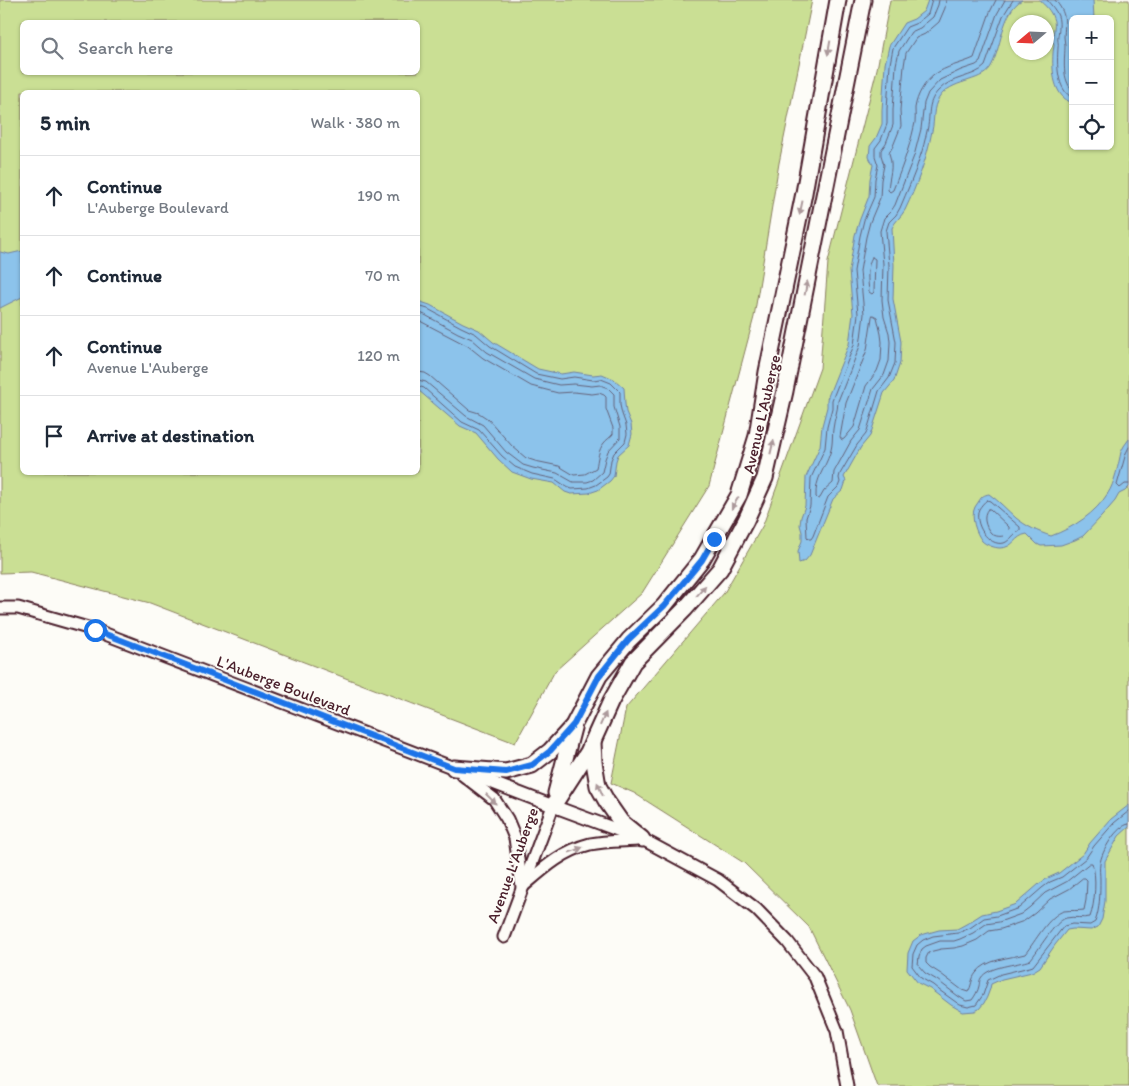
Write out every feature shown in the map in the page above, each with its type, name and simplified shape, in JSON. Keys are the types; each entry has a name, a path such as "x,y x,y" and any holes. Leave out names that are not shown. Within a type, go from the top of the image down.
{"street":[{"name":"Avenue L'Auberge","path":"504,937 553,806 574,724 599,676 628,640 664,606 702,560 740,495 756,436 767,372 804,193 838,0"},
{"name":"Avenue L'Auberge","path":"553,806 588,752 611,701 633,662 685,609 720,569 746,520 765,478 785,391 863,0"},
{"name":"L'Auberge Boulevard","path":"0,608 18,608 95,630 642,839 718,880 756,909 787,941 815,977 837,1031 846,1086"},
{"path":"454,768 506,772 532,765 550,751 574,724"},
{"path":"593,741 598,786 606,802 621,822 642,839"},
{"path":"454,768 494,800 507,819 515,838 522,887"},
{"path":"522,887 551,862 570,852 591,844 642,839"}],"green space":[{"path":"0,0 812,0 779,163 754,317 709,486 642,593 555,671 515,743 150,603 31,572 0,573"},
{"path":"890,0 1129,0 1129,1086 877,1086 850,1010 809,927 744,863 634,793 611,783 626,708 724,593 763,525 820,368 828,262 877,69"}],"water":[{"path":"928,0 1022,0 1009,15 990,68 979,76 951,87 944,92 937,102 934,110 930,141 914,191 905,210 892,228 893,299 901,342 900,363 894,381 884,393 870,436 861,447 844,477 846,481 843,490 833,499 810,555 805,561 799,563 798,551 802,541 800,525 805,506 806,477 820,446 827,399 849,344 853,314 849,271 855,235 869,196 873,165 869,157 870,146 882,124 885,64 889,46 904,23 914,19 924,11"},
{"path":"1039,0 1093,0 1094,15 1069,15 1069,101 1061,95 1055,82 1053,67 1054,15"},
{"path":"20,251 20,298 0,308 0,252 9,254"},
{"path":"420,302 479,330 493,342 538,369 561,374 574,372 593,375 602,374 614,379 624,388 626,412 631,424 632,434 629,445 618,455 614,476 610,481 598,490 589,493 571,494 565,492 554,483 531,479 512,472 476,433 460,426 420,392"},
{"path":"1129,439 1129,487 1119,494 1115,501 1083,536 1061,545 1041,546 1027,534 1019,537 1008,546 1000,548 993,547 982,541 974,525 973,515 975,506 984,495 989,494 1016,518 1032,529 1051,536 1083,519 1097,507 1110,489 1121,452"},
{"path":"1129,805 1129,827 1119,836 1105,861 1105,901 1102,919 1098,927 1091,930 1067,930 1040,967 1032,972 1002,979 991,984 984,1003 975,1011 963,1012 918,983 907,969 908,953 913,941 921,935 939,930 957,929 982,914 1016,904 1039,884 1059,873 1083,854 1111,819"}],"route":[{"path":"95,630 454,768 506,772 532,765 550,751 574,724 599,676 628,640 664,606 702,560 714,539"}]}
